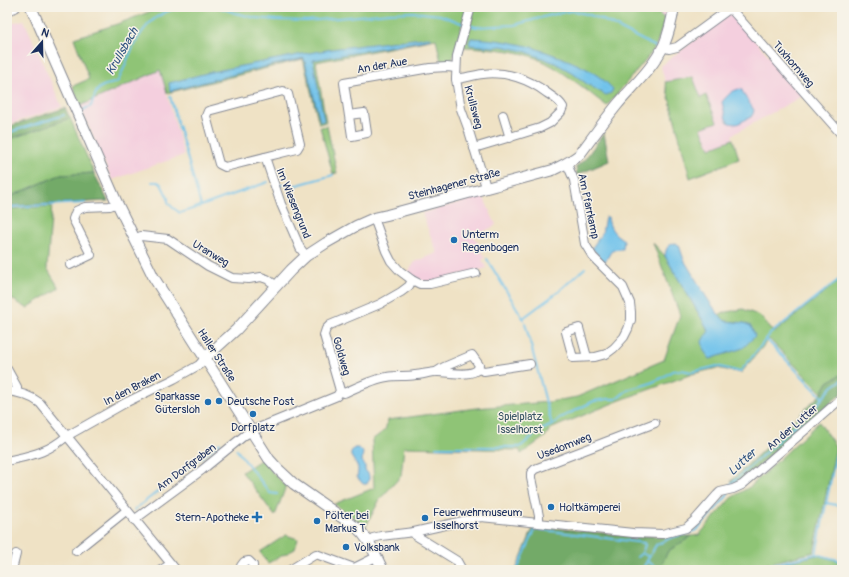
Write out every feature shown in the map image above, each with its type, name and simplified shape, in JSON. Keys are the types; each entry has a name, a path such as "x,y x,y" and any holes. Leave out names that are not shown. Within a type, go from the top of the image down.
{"street":[{"path":"7,10 15,7"},
{"name":"Haller Straße","path":"31,7 117,203 154,278 218,376 269,459 279,470 299,487 364,533 383,570"},
{"name":"Krullsweg","path":"471,7 457,56 456,79 461,109 486,187"},
{"name":"Steinhagener Straße","path":"205,358 236,330 296,265 326,242 374,218 553,170 567,164 580,154 616,106 649,68 663,47 668,35 674,7"},
{"path":"663,47 669,49 677,47 731,7"},
{"name":"Tuxhornweg","path":"731,7 842,135"},
{"name":"An der Aue","path":"349,115 344,83 430,68 456,68"},
{"path":"456,79 484,74 512,75 540,87 561,103 563,107 561,112 550,123 540,128 474,148"},
{"name":"Im Wiesengrund","path":"283,91 288,94 300,144 297,149 265,157 225,167 219,164 206,116 208,111 283,91"},
{"path":"502,115 510,138"},
{"name":"Im Wiesengrund","path":"265,157 300,248 306,256"},
{"name":"Am Pfarrkamp","path":"567,164 574,180 585,244 593,257 623,288 630,303 631,312 631,320 628,329 619,343 606,354 595,357 587,357"},
{"path":"70,265 91,255 73,219 76,211 86,207 110,206 117,203"},
{"path":"374,218 391,261 412,280 420,284 430,284 476,273"},
{"name":"Uranweg","path":"134,239 141,236 168,239 208,266 232,278 267,278 277,286"},
{"name":"Goldweg","path":"252,432 337,396 340,391 324,335 326,329 396,295 409,286 412,280"},
{"path":"436,372 472,355 479,365 478,369"},
{"name":"In den Braken","path":"7,461 46,450 67,436 127,402 180,376 199,365 205,358"},
{"path":"340,391 344,393 386,377 412,376 436,372 464,373 476,371 478,369 484,371 530,364"},
{"path":"7,370 17,387 17,392"},
{"path":"7,391 17,392 31,397 40,403 134,520 174,567 161,570"},
{"name":"An der Lutter","path":"369,541 373,538 381,536 414,532 481,517 633,533 662,534 686,528 717,495 724,491 733,490 742,485 842,398"},
{"name":"Usedomweg","path":"539,523 539,516 531,478 531,473 534,469 654,423"},
{"name":"Am Dorfgraben","path":"134,520 202,470 245,435 252,432"},
{"path":"76,551 127,510"},
{"path":"414,532 414,535 457,561 462,570"},
{"path":"12,570 16,554"},
{"path":"290,570 316,554 354,568 376,557"},
{"path":"241,570 241,566 244,562 249,561 253,565 252,570"}],"shaded area":[{"path":"651,7 667,7 665,19"},
{"path":"730,13 804,95 732,135 733,139 710,149 701,128 717,122 706,95 701,98 693,77 665,82 661,66","holes":["742,90 744,95 728,123 722,102 727,96"]},
{"path":"24,20 62,107 7,125 7,24"},
{"path":"160,70 184,155 112,180 80,106"},
{"name":"Unterm Regenbogen","path":"483,196 496,225 474,237 485,258 482,260 487,268 430,282 417,279 408,272 415,262 437,253 422,213"}],"green space":[{"path":"162,7 467,7 452,61 441,62 436,39 316,62 326,122 319,124 303,59 167,93 160,70 80,106 73,86 89,79 74,38"},
{"path":"475,7 504,7 505,9 508,7 651,7 665,19 657,43 652,52 607,106 568,76 536,58 509,51 464,47"},
{"path":"693,77 701,98 706,95 717,122 701,128 710,148 733,139 739,159 690,178 665,82"},
{"path":"65,108 70,118 7,140 7,127"},
{"path":"70,118 94,173 60,175 7,198 7,140"},
{"path":"327,126 337,173 333,174 320,127"},
{"path":"604,133 609,161 577,175 576,167 585,159"},
{"path":"94,173 108,201 10,206 7,203 7,198 60,175"},
{"path":"52,206 47,268 59,288 27,308 10,298 12,270 7,270 7,207 9,209"},
{"name":"Spielplatz Isselhorst","path":"653,243 665,256 709,331 744,323 725,321 719,315 722,313 743,309 760,316 774,333 842,278 842,374 828,382 822,393 769,339 741,373 717,368 692,374 618,401 550,429 545,437 521,454 520,450 404,447 401,476 380,499 366,526 334,504 374,488 372,440 385,430 388,420 476,408 549,402 577,397 664,360 680,315"},
{"path":"842,374 842,393 739,484 731,481 822,393 828,382"},
{"path":"819,422 836,447 814,552 742,570 665,570 660,567 668,551 692,536 699,535 731,498 751,486"},
{"path":"262,459 286,486 275,516 242,472"},
{"path":"534,526 633,536 692,536 668,551 659,570 516,570"},
{"path":"286,535 298,539 295,549 268,563 260,552"},
{"path":"817,555 842,562 842,570 757,570"}],"water":[{"path":"431,37 431,39 313,60 324,121 320,121 304,58 170,91 169,83 211,72 339,48"},
{"path":"471,38 510,42 543,51 581,66 598,76 613,89 611,93 606,95 555,63 524,51 501,46 470,45 469,43"},
{"path":"739,89 742,90 754,110 753,114 751,117 737,124 729,123 726,119 722,102 731,92"},
{"path":"605,217 608,217 613,230 624,240 623,249 616,249 612,251 604,262 592,248 602,233"},
{"path":"675,243 679,245 684,260 719,315 725,321 744,323 751,326 755,336 743,348 710,359 704,351 702,341 709,331 665,256 667,248"},
{"path":"354,448 358,448 363,451 362,461 369,477 367,484 363,484 357,477 358,467 351,456 351,452"}],"waterway":[{"name":"Krullsbach","path":"83,110 91,106 96,92 100,87 118,81 132,48 149,24 164,13 173,9 184,7"},
{"path":"219,7 256,18 276,20 307,21 413,12 440,15 464,24"},
{"path":"469,25 476,27 514,25 571,11 587,14 601,19 658,48"},
{"path":"170,96 201,206 268,182"},
{"name":"Krullsbach","path":"7,133 64,115"},
{"path":"279,185 297,185 333,175"},
{"path":"152,182 158,182 161,184 168,198 168,202 180,213 201,206"},
{"path":"7,205 9,207 85,203"},
{"path":"487,259 524,320"},
{"path":"523,318 558,292 585,268"},
{"path":"436,447 520,447 539,431 552,425 560,418 594,401 616,399 630,389 648,384 662,378 672,371 681,370 692,372 717,366 740,372 770,334 842,277"},
{"path":"525,323 552,425"},
{"path":"766,339 823,398"},
{"name":"Lutter","path":"729,488 731,484 813,409 833,386 842,380"},
{"path":"134,510 220,443"},
{"path":"236,449 270,493 277,494"},
{"path":"816,554 836,454"},
{"name":"Lutter","path":"642,570 656,545 670,538 697,530 727,496 728,492"},
{"path":"826,503 842,506"},
{"path":"517,570 536,529 644,543 645,545 642,553 637,557"},
{"path":"642,553 649,557"},
{"path":"750,570 816,554 842,561"},
{"path":"647,561 661,570"},
{"path":"63,566 65,570"}],"place":[{"name":"Unterm Regenbogen","path":"454,240"},
{"name":"Deutsche Post","path":"219,401"},
{"name":"Sparkasse Gütersloh","path":"208,402"},
{"name":"Dorfplatz","path":"253,414"},
{"name":"Holtkämperei","path":"551,507"},
{"name":"Stern-Apotheke","path":"257,517"},
{"name":"Feuerwehrmuseum Isselhorst","path":"425,518"},
{"name":"Pölter bei Markus T","path":"317,521"},
{"name":"Volksbank","path":"346,547"}]}
